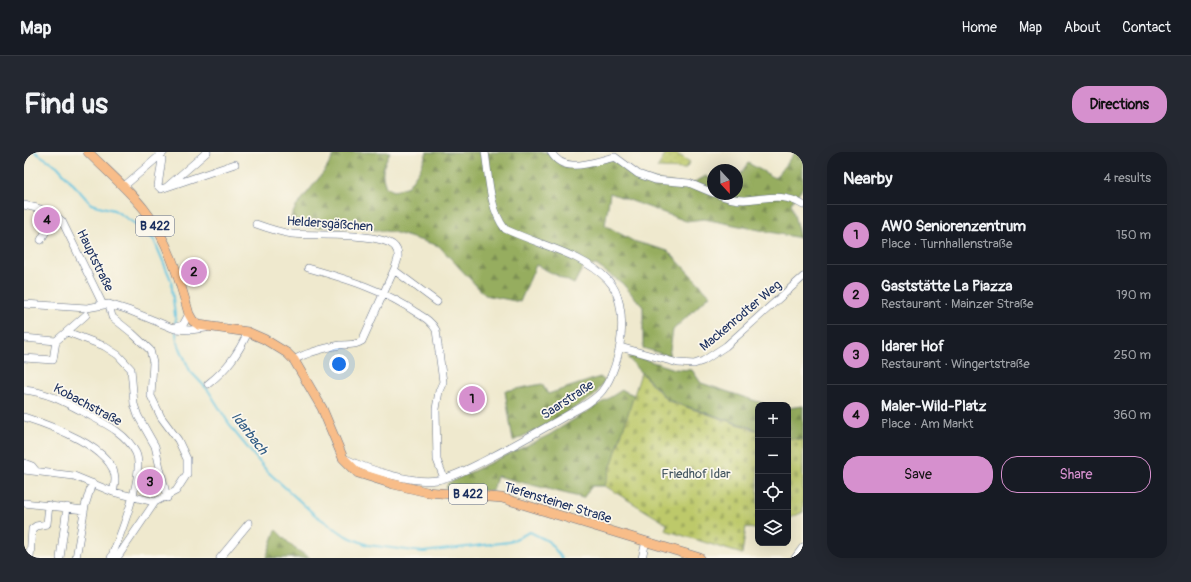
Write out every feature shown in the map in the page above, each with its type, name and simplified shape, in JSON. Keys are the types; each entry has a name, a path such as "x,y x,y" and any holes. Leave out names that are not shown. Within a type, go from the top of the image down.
{"main road":[{"name":"B 422","path":"88,152 144,209 155,225 170,258 189,314"},
{"name":"Hauptstraße","path":"189,314 197,324 248,332 278,347 294,360 322,408 343,458"},
{"name":"Tiefensteiner Straße","path":"343,458 358,473 393,484 434,493 502,498 700,558"}],"street":[{"path":"165,189 207,152"},
{"name":"Saarstraße","path":"343,458 366,468 392,475 428,481 458,474 494,456 595,398 607,383 615,366 620,347 621,315 619,301 614,288 601,274 576,259 505,229 498,220 492,199 485,152"},
{"path":"551,152 559,161 566,165 577,166 615,156 638,174 655,180 689,183 707,190"},
{"path":"123,187 162,154"},
{"path":"162,154 158,186 161,189 165,189 235,164"},
{"path":"743,200 777,196 803,205"},
{"name":"Hauptstraße","path":"24,205 37,207 54,215 62,221 106,304 118,306 171,328 209,327"},
{"path":"41,240 54,215"},
{"name":"Heldersgäßchen","path":"256,224 294,234 380,239 394,246 398,253 399,258 384,294 365,334 359,343 303,355 294,360"},
{"path":"308,268 364,285 384,294 407,306 432,324 436,330 443,382 438,391 436,409 437,460 444,478"},
{"path":"394,270 437,302"},
{"name":"Mackenrodter Weg","path":"620,347 678,363 694,364 702,361 726,346 803,277"},
{"path":"24,304 87,308 106,304 112,317 150,350 153,363 151,396 154,405 178,440 187,460 187,474 182,485 167,498 155,502 113,492 74,476 24,470"},
{"path":"185,327 189,314"},
{"path":"24,358 52,360 56,341 86,315"},
{"path":"67,332 104,346 118,355 131,369 134,404 138,416 155,446 167,498"},
{"path":"208,384 231,363 240,350 248,332"},
{"path":"24,338 56,341"},
{"name":"Kobachstraße","path":"24,390 35,391 57,398 109,426 127,440 136,452 138,463 132,496 113,558"},
{"path":"24,417 86,444 104,456 110,464 115,478 113,492"},
{"path":"24,462 32,466 36,471"},
{"path":"76,558 84,510 92,483"},
{"path":"113,558 155,502"},
{"path":"24,503 84,510"},
{"path":"30,558 32,529 36,526 47,524 48,505"},
{"path":"60,558 67,507"},
{"path":"220,558 249,523"},
{"path":"642,558 646,541"},
{"path":"796,558 803,547"}],"green space":[{"path":"336,152 390,152 384,165 383,177 386,187 394,191 408,186 420,169 427,152 548,152 562,166 609,160 620,163 637,176 688,186 706,176 707,200 743,200 743,170 748,163 775,178 795,152 803,152 803,187 791,203 800,238 704,219 686,221 610,193 605,225 633,241 668,251 710,295 673,330 669,356 643,348 643,307 622,283 596,265 583,267 574,284 536,265 520,302 485,295 439,246 393,232 350,227 293,227 290,225 290,219 296,207 326,169"},
{"path":"667,152 674,152 690,162 685,169 657,168"},
{"path":"634,356 675,369 692,370 701,383 759,402 755,402 755,429 668,400 628,358"},
{"name":"Friedhof Idar","path":"641,373 668,401 755,430 755,529 746,527 742,554 665,530 667,524 605,486"},
{"path":"600,377 605,381 594,396 549,424 513,441 505,391 542,384 548,394"},
{"path":"622,390 634,395 605,486 592,486 583,498 497,476 493,491 446,489 448,483 549,435"},
{"path":"803,406 803,440 791,438 791,408"},
{"path":"791,438 803,440 803,512 791,518"},
{"path":"276,530 294,548 310,558 266,558"}],"waterway":[{"name":"Idarbach","path":"35,152 57,166 91,204 114,210 134,223 154,240 171,280 176,325"},
{"name":"Idarbach","path":"176,332 177,341 190,371 208,390 233,430 267,471 315,515 346,536 368,545 423,552 509,542 530,532 548,541 562,558"}],"place":[{"name":"Maler-Wild-Platz","path":"47,220"},
{"name":"Gaststätte La Piazza","path":"194,272"},
{"name":"AWO Seniorenzentrum","path":"472,399"},
{"name":"Idarer Hof","path":"150,482"}]}
